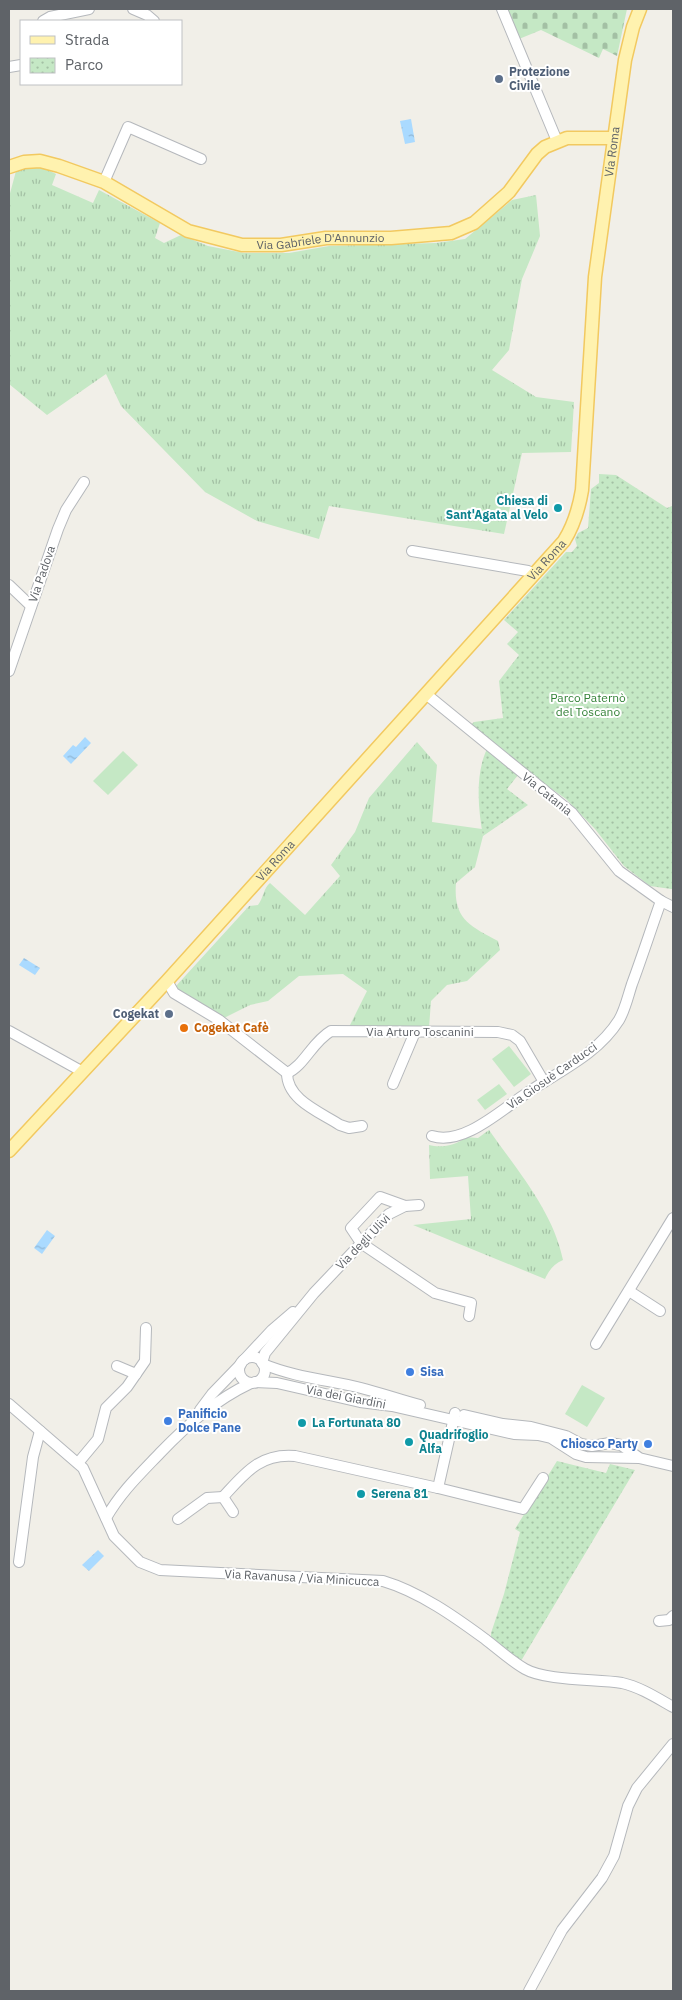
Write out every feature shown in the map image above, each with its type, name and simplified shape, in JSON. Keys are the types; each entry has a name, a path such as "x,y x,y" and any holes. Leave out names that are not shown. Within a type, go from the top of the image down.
{"main road":[{"name":"Via Roma","path":"9,1151 167,981 564,541 571,530 580,503 587,430 595,277 628,43 640,9"},
{"name":"Via Gabriele D'Annunzio","path":"9,166 24,162 40,162 59,166 104,182 188,231 242,245 281,245 326,238 391,238 451,233 474,223 509,192 537,154 557,141 575,138 614,138"}],"street":[{"path":"45,20 50,17 89,9"},
{"path":"133,9 147,15 153,20"},
{"path":"502,9 557,141"},
{"path":"104,182 128,127 201,159"},
{"name":"Via Padova","path":"9,671 58,529 66,510 84,482"},
{"path":"412,551 528,571 534,574"},
{"path":"9,585 31,606"},
{"name":"Via Catania","path":"426,694 572,813 619,871 661,901"},
{"path":"661,901 673,907"},
{"name":"Via Giosuè Carducci","path":"432,1136 439,1138 466,1132 488,1122 544,1082 586,1056 601,1042 620,1018 661,901"},
{"path":"167,981 174,994 220,1020 287,1074 287,1080 294,1095 340,1125 349,1128 362,1126"},
{"path":"9,1031 83,1072"},
{"name":"Via Arturo Toscanini","path":"287,1074 296,1068 321,1037 331,1031 498,1032 512,1035 520,1041 544,1082"},
{"path":"393,1084 415,1032"},
{"path":"419,1205 404,1206 380,1197 351,1228 361,1244 435,1293 471,1303 469,1316"},
{"name":"Via degli Ulivi","path":"314,1293 389,1214 404,1206"},
{"path":"596,1344 673,1218"},
{"path":"629,1291 660,1311"},
{"path":"106,1518 128,1486 188,1425 212,1394 272,1330 314,1293"},
{"path":"188,1425 232,1391 264,1375 263,1363 265,1353 314,1293"},
{"path":"78,1463 98,1439 106,1408 127,1387 145,1361 146,1328"},
{"path":"243,1362 252,1357 263,1363"},
{"path":"243,1362 241,1376 253,1382"},
{"name":"Via dei Giardini","path":"263,1363 281,1370 363,1388 514,1434 566,1436 581,1444 592,1446 610,1443 621,1445 639,1458 673,1466"},
{"path":"118,1366 136,1374"},
{"name":"Via dei Giardini","path":"253,1382 277,1383 360,1402 454,1416"},
{"name":"Via Ravanusa / Via Minicucca","path":"9,1404 78,1463 89,1478 96,1500 114,1536 140,1562 150,1568 383,1581 429,1602 460,1621 524,1669 544,1675 624,1684 654,1696 673,1707"},
{"path":"438,1488 454,1416"},
{"path":"19,1562 33,1456 40,1431"},
{"path":"178,1519 207,1498 223,1497 244,1475 267,1458 280,1455 295,1456 523,1509 543,1478"},
{"path":"223,1497 233,1512"},
{"path":"660,1621 669,1620 673,1616"},
{"path":"529,1991 562,1930 597,1885 614,1856 626,1814 637,1788 673,1744"}],"green space":[{"path":"506,9 627,9 617,56 603,49 599,58 541,30 519,39"},
{"path":"32,167 46,169 56,174 52,185 93,203 99,190 160,223 155,238 164,243 181,235 208,246 244,253 289,253 329,246 436,243 465,239 512,200 536,195 540,236 522,279 509,350 492,370 536,397 574,402 571,452 522,453 504,534 329,506 319,539 257,521 205,492 121,406 106,374 47,415 9,384 9,197 16,171"},
{"name":"Parco Paternò del Toscano","path":"599,474 616,475 667,508 672,506 673,499 673,889 650,886 624,866 595,829 566,799 522,768 470,726 474,722 503,718 499,681 519,655 507,644 518,632 504,620 566,552 572,552 577,546 575,539 578,533 588,528 591,489 599,483"},
{"path":"417,742 437,765 432,822 482,829 483,836 475,867 456,883 457,905 465,920 479,931 498,941 500,950 467,981 447,985 431,1001 429,1028 349,1027 367,991 343,974 299,976 268,1001 250,1005 222,1019 182,995 176,986 249,906 258,905 270,883 305,915 340,876 331,865 355,832 369,798"},
{"path":"487,749 518,775 507,789 528,805 483,836 479,803 479,780"},
{"path":"123,751 138,765 108,795 93,781"},
{"path":"509,1046 531,1074 514,1087 492,1059"},
{"path":"499,1084 507,1094 485,1110 477,1100"},
{"path":"489,1130 543,1208 558,1242 563,1260 552,1268 545,1279 413,1225 471,1219 468,1176 430,1179 429,1145 448,1146 465,1137 478,1138"},
{"path":"582,1385 605,1398 587,1427 565,1414"},
{"path":"557,1461 606,1473 610,1464 635,1470 521,1661 491,1639 491,1633 504,1594 520,1532 515,1529"}],"water":[{"path":"411,119 415,142 405,144 400,121"},
{"path":"85,737 91,743 71,764 63,756 73,745 76,747"},
{"path":"24,958 40,968 35,975 19,965"},
{"path":"47,1230 55,1236 42,1254 34,1248"},
{"path":"98,1550 104,1556 89,1571 82,1565"}],"place":[{"name":"Protezione Civile","path":"499,79"},
{"name":"Chiesa di Sant'Agata al Velo","path":"558,508"},
{"name":"Cogekat","path":"169,1014"},
{"name":"Cogekat Cafè","path":"184,1028"},
{"name":"Sisa","path":"410,1372"},
{"name":"Panificio Dolce Pane","path":"168,1421"},
{"name":"La Fortunata 80","path":"302,1423"},
{"name":"Quadrifoglio Alfa","path":"409,1442"},
{"name":"Chiosco Party","path":"648,1444"},
{"name":"Serena 81","path":"361,1494"}]}
